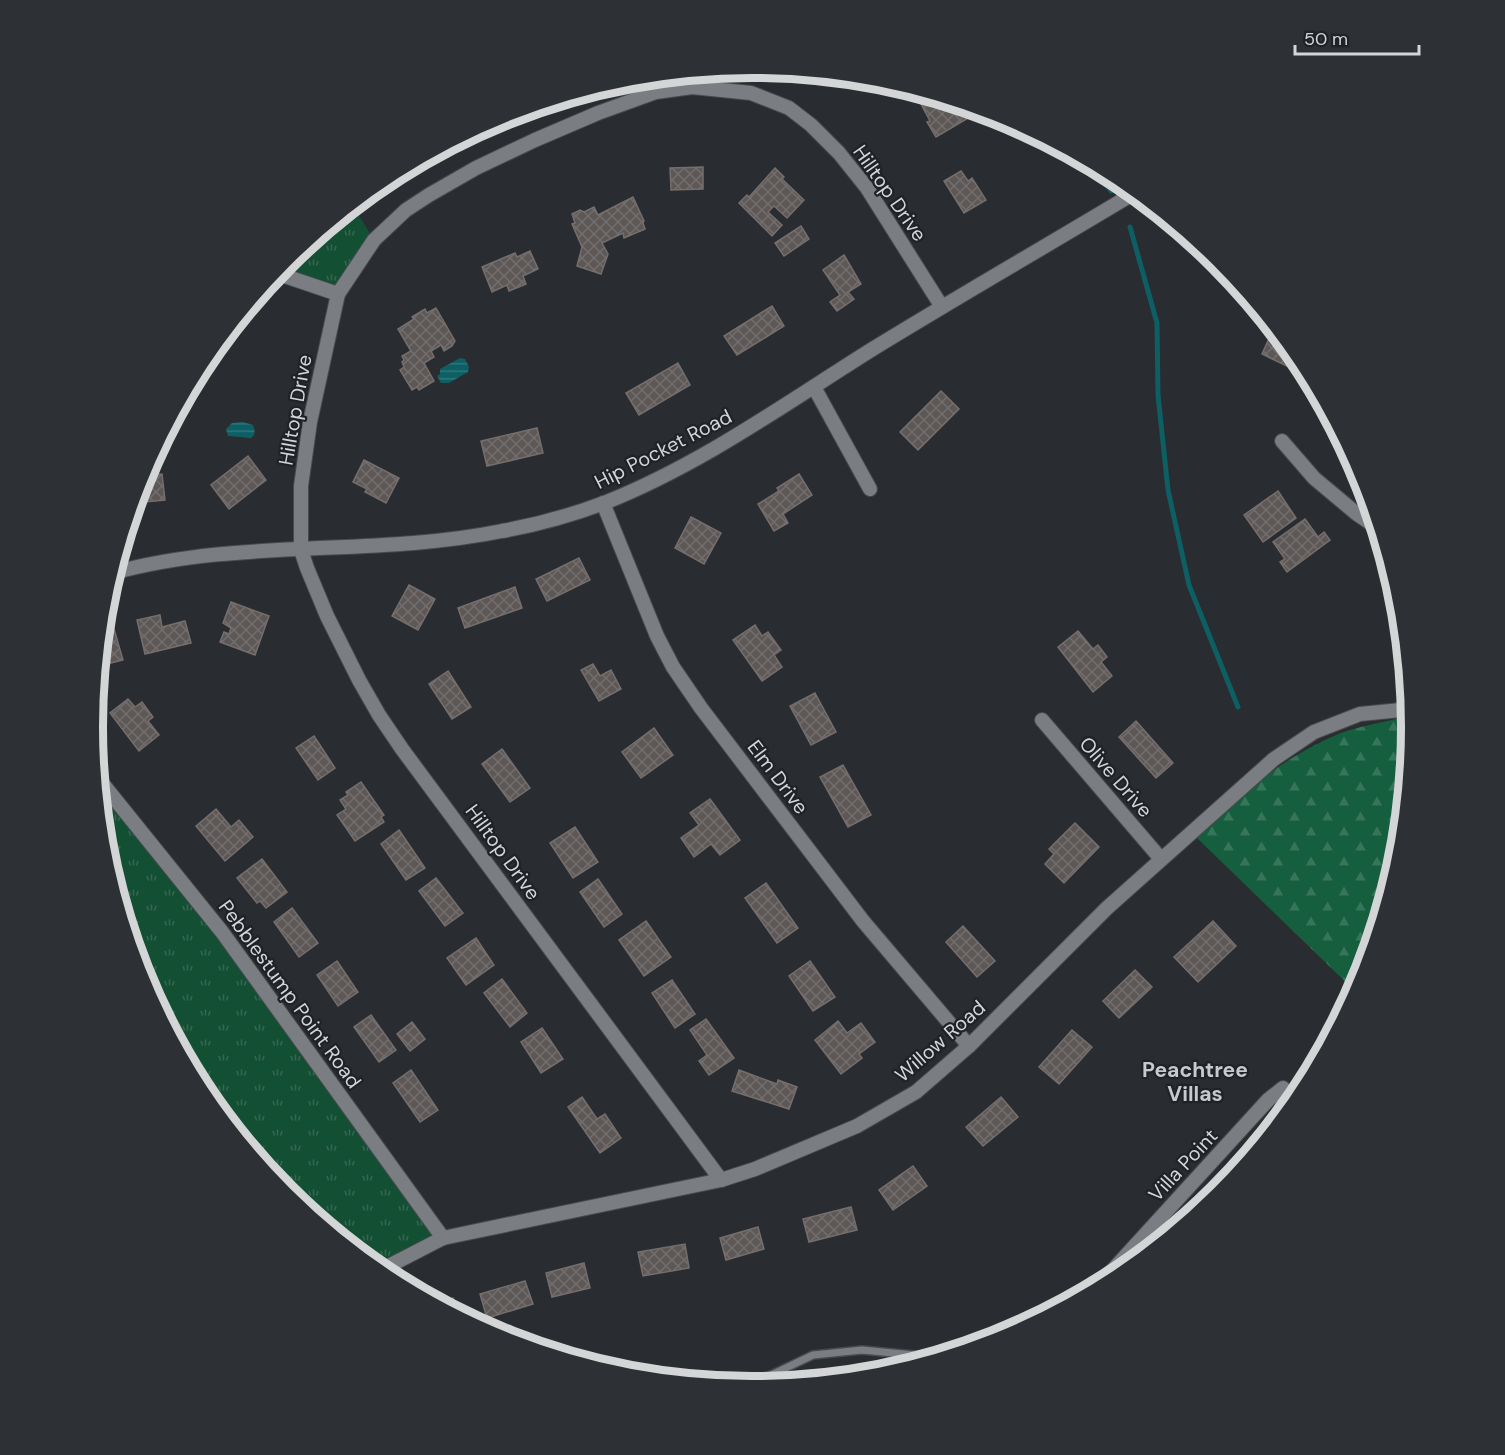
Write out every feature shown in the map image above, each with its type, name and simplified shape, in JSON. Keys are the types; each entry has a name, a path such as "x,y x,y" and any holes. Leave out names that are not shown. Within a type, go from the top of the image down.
{"street":[{"name":"Hilltop Drive","path":"721,1180 379,715 327,616 301,550 301,486 309,422 338,294 374,240 406,210 429,195 476,168 598,113 656,92 692,87 722,88 751,93 789,108 811,125 839,153 867,188 942,307"},
{"name":"Hip Pocket Road","path":"122,570 145,564 237,552 387,546 501,532 603,503 667,474 738,434 942,307 1127,197"},
{"path":"285,276 338,294"},
{"path":"814,387 870,489"},
{"path":"1282,441 1314,478 1369,522"},
{"name":"Elm Drive","path":"603,503 657,636 673,667 735,753 863,921 969,1046"},
{"name":"Willow Road","path":"389,1266 443,1238 721,1180 755,1169 859,1125 916,1092 969,1046 1107,908 1274,759 1314,732 1360,714 1402,710"},
{"name":"Olive Drive","path":"1042,720 1161,859"},
{"name":"Pebblestump Point Road","path":"106,788 222,932 443,1238"},
{"name":"Villa Point","path":"1118,1265 1268,1100 1283,1088 1288,1094"}],"lane":[{"path":"768,1377 813,1355 862,1350 919,1355"}],"green space":[{"path":"357,212 374,240 338,294 285,276 324,239"},
{"path":"1402,718 1401,770 1390,854 1380,896 1368,936 1349,985 1196,837 1246,791 1282,764 1321,742 1363,726"},
{"path":"106,788 222,932 443,1238 389,1266 324,1216 293,1187 237,1123 190,1052 152,976 125,896 115,854"}],"water":[{"path":"460,358 465,359 469,367 468,372 449,383 441,383 437,376 440,374 440,369"},
{"path":"243,422 253,425 255,432 251,438 228,436 226,429 232,423"}],"building":[{"path":"921,100 970,117 936,137 927,122 930,121 921,104 923,103"},
{"path":"703,167 703,189 671,190 670,168"},
{"path":"775,168 784,177 782,179 804,200 787,218 774,206 768,212 782,225 772,236 739,203 747,195 749,197"},
{"path":"961,171 968,181 972,178 986,200 964,213 944,181"},
{"path":"633,197 644,221 645,229 624,238 623,233 602,243 608,254 601,274 577,266 582,247 572,224 575,223 572,214 594,207 598,215"},
{"path":"801,226 809,239 784,256 775,243"},
{"path":"530,251 538,269 523,276 526,284 509,291 507,285 492,292 482,267 515,253 517,257"},
{"path":"844,255 861,284 848,292 854,299 837,311 830,302 840,295 823,270"},
{"path":"772,306 784,326 737,355 724,336"},
{"path":"436,308 455,341 444,351 441,345 431,351 434,357 424,363 434,381 419,390 417,387 412,390 400,370 404,367 402,356 411,351 398,329 425,309 427,313"},
{"path":"1271,336 1293,369 1262,354"},
{"path":"678,363 690,385 639,415 626,393"},
{"path":"941,391 959,409 918,450 900,432"},
{"path":"537,428 543,453 487,466 481,441"},
{"path":"248,456 266,480 229,509 211,485"},
{"path":"364,460 399,478 386,503 365,492 367,489 353,482"},
{"path":"162,474 165,500 143,502 154,475"},
{"path":"799,474 812,495 783,514 788,523 774,531 758,504 779,491 777,488"},
{"path":"1278,491 1296,518 1263,542 1244,515"},
{"path":"691,517 721,533 704,564 675,548"},
{"path":"1305,519 1318,537 1324,532 1330,540 1287,572 1280,562 1285,559 1273,542"},
{"path":"579,558 590,580 547,601 536,579"},
{"path":"409,585 435,599 418,630 392,616"},
{"path":"515,587 522,608 465,628 458,608"},
{"path":"231,602 269,616 255,655 220,642 224,632 229,634 231,628 223,623"},
{"path":"160,615 162,627 185,621 191,643 145,654 137,620"},
{"path":"755,625 762,636 768,632 781,650 774,655 782,667 762,681 733,640"},
{"path":"114,629 123,660 106,664 109,643 111,630"},
{"path":"1078,631 1093,649 1098,645 1107,657 1101,662 1112,676 1093,692 1058,647"},
{"path":"593,664 600,676 611,670 621,689 599,701 581,670"},
{"path":"448,671 471,707 452,719 429,684"},
{"path":"815,693 836,732 811,745 790,706"},
{"path":"128,699 135,707 142,702 153,717 148,721 159,735 139,751 110,713"},
{"path":"1136,721 1173,763 1156,778 1119,737"},
{"path":"654,728 673,755 641,778 622,752"},
{"path":"314,736 335,768 318,780 296,748"},
{"path":"502,749 530,788 510,802 482,764"},
{"path":"843,765 871,815 848,827 820,777"},
{"path":"361,782 384,815 381,817 384,822 355,841 337,815 346,809 340,800 348,795 346,792"},
{"path":"710,799 740,840 720,855 711,844 694,857 681,838 699,825 690,813"},
{"path":"216,809 231,827 239,820 253,837 225,861 196,826"},
{"path":"1075,823 1099,847 1064,883 1045,864 1054,854 1049,849"},
{"path":"575,827 598,862 573,878 550,843"},
{"path":"399,830 425,868 406,880 381,844"},
{"path":"262,859 287,892 266,908 260,901 257,903 237,878"},
{"path":"436,878 463,913 445,926 419,891"},
{"path":"598,879 622,914 604,927 580,892"},
{"path":"766,883 798,928 777,943 745,898"},
{"path":"292,908 318,943 299,957 274,922"},
{"path":"646,921 671,957 644,976 619,940"},
{"path":"1213,921 1236,946 1198,982 1174,957"},
{"path":"963,926 995,961 977,977 946,942"},
{"path":"476,938 494,965 466,985 447,958"},
{"path":"337,961 358,992 338,1006 317,975"},
{"path":"810,961 835,997 813,1011 789,976"},
{"path":"1135,970 1152,987 1119,1018 1103,1001"},
{"path":"502,979 527,1013 510,1027 484,993"},
{"path":"672,980 695,1014 675,1028 652,993"},
{"path":"371,1015 396,1050 379,1062 354,1027"},
{"path":"706,1019 734,1058 709,1075 699,1061 707,1055 690,1030"},
{"path":"838,1021 847,1033 861,1023 875,1042 859,1054 862,1058 841,1074 815,1040"},
{"path":"412,1022 425,1039 410,1051 397,1034"},
{"path":"542,1028 563,1059 541,1073 521,1042"},
{"path":"1072,1030 1092,1047 1059,1084 1039,1067"},
{"path":"411,1070 438,1110 420,1122 393,1083"},
{"path":"739,1070 777,1084 778,1080 797,1087 789,1109 732,1091"},
{"path":"582,1097 597,1119 605,1114 621,1138 600,1153 568,1107"},
{"path":"1001,1097 1018,1117 983,1146 966,1127"},
{"path":"913,1166 927,1186 893,1210 879,1190"},
{"path":"851,1207 857,1230 809,1242 803,1219"},
{"path":"758,1227 764,1249 726,1260 720,1238"},
{"path":"685,1244 689,1268 643,1276 638,1252"},
{"path":"584,1263 590,1288 552,1297 546,1273"},
{"path":"525,1281 533,1304 487,1318 480,1294"},
{"path":"453,1298 457,1305 448,1301"}],"waterway":[{"path":"1106,183 1111,191"},
{"path":"1130,227 1157,323 1158,395 1168,490 1189,585 1238,707"}],"district":[{"name":"Peachtree Villas","path":"1195,1082"}]}
